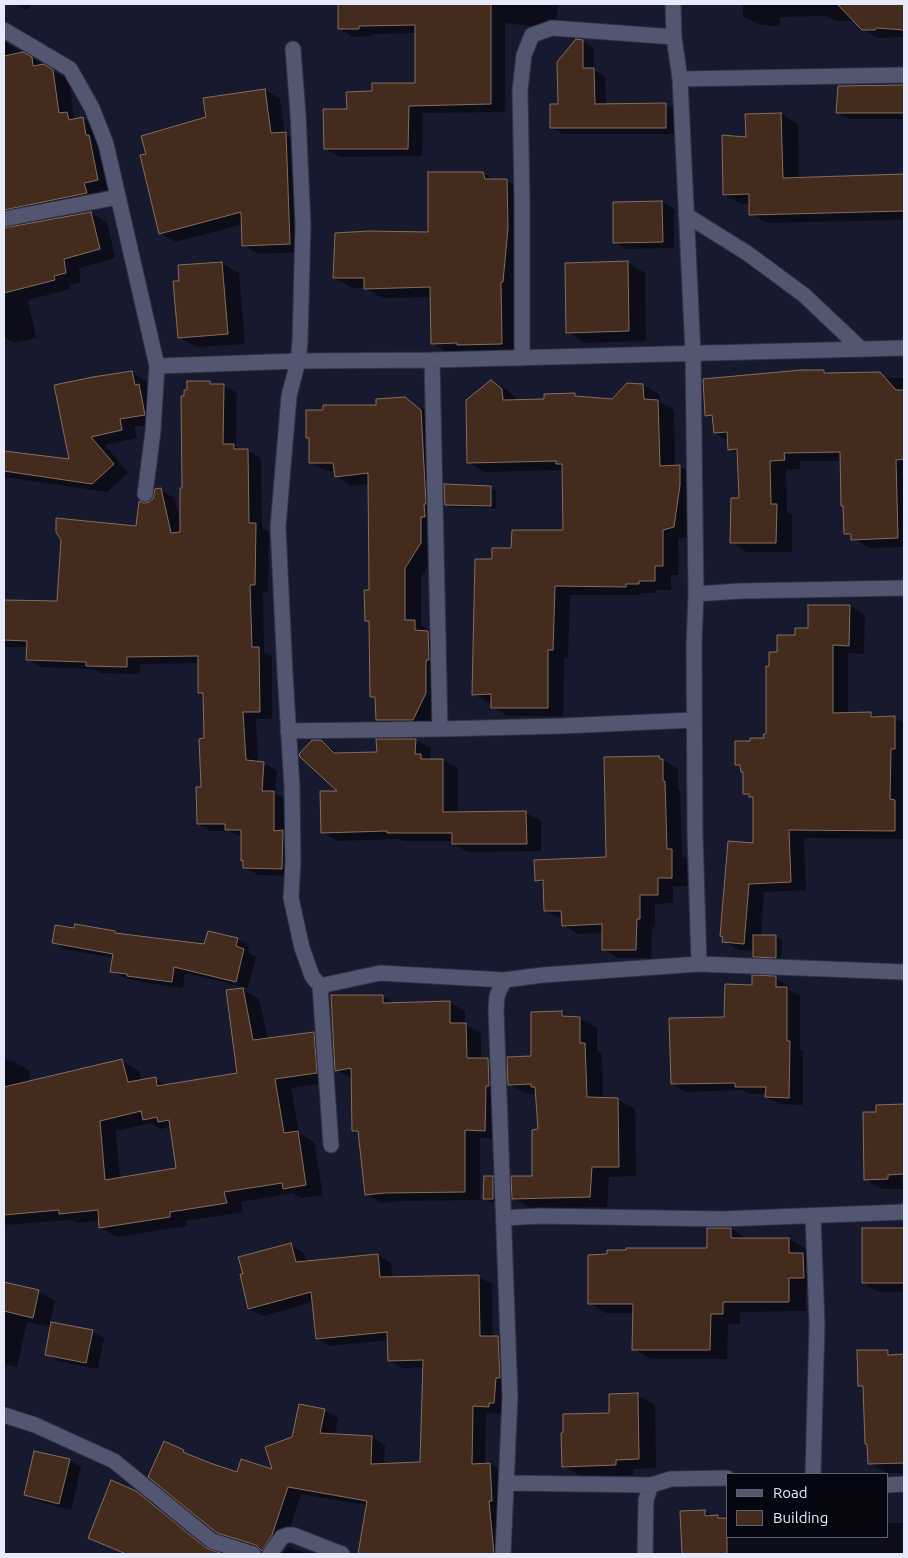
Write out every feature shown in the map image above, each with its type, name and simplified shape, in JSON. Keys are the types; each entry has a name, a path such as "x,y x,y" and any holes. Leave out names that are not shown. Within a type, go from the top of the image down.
{"street":[{"path":"673,4 674,37 680,80 693,353 696,594 694,720 699,964"},
{"path":"522,358 520,90 524,55 532,35 552,28 674,37"},
{"path":"4,30 70,69 92,108 106,144 157,366 153,431 145,494"},
{"path":"293,49 303,225 300,342 298,361 289,396 278,527 293,815 291,898 302,948 312,976 320,986 331,1145"},
{"path":"680,80 904,75"},
{"path":"4,219 118,196"},
{"path":"686,215 747,253 804,295 861,349"},
{"path":"157,366 298,361 432,360 904,348"},
{"path":"432,360 440,729"},
{"path":"696,594 740,591 904,588"},
{"path":"288,731 440,729 694,720"},
{"path":"320,986 380,973 504,980 543,975 699,964 904,972"},
{"path":"503,1554 510,1397 496,1010 497,996 504,980"},
{"path":"504,1218 539,1216 722,1219 904,1212"},
{"path":"813,1216 817,1324 813,1473"},
{"path":"4,1414 35,1425 114,1461 212,1541 253,1554"},
{"path":"506,1483 651,1484 671,1479 726,1478"},
{"path":"645,1554 646,1500 651,1484"},
{"path":"888,1485 904,1484"},
{"path":"270,1554 282,1538 288,1535 293,1535 342,1554"}],"building":[{"path":"338,4 491,4 491,104 409,106 408,149 324,149 323,109 347,109 346,92 372,91 372,83 415,83 415,25 359,26 359,29 338,29"},
{"path":"837,4 904,4 904,30 877,28 875,30 862,30"},
{"path":"576,39 583,40 583,68 594,68 595,104 666,103 666,128 550,128 550,104 558,104 557,62"},
{"path":"23,52 32,57 33,66 44,64 53,70 59,113 67,112 69,120 83,117 86,135 89,135 98,180 84,183 87,193 4,210 4,56"},
{"path":"904,85 904,113 836,113 838,86"},
{"path":"265,89 271,133 286,132 290,244 242,246 241,212 159,234 140,155 146,154 141,136 206,117 203,98"},
{"path":"781,113 783,178 904,174 904,211 749,215 749,194 723,195 722,135 746,137 745,114"},
{"path":"428,172 483,172 485,179 507,179 508,228 503,282 501,282 502,344 431,344 430,287 364,289 364,278 333,278 335,233 369,231 428,232"},
{"path":"662,201 663,242 613,243 613,202"},
{"path":"91,212 100,249 64,259 66,273 54,276 55,280 4,293 4,228"},
{"path":"628,261 629,331 566,333 565,263"},
{"path":"222,262 228,334 178,338 173,281 179,281 178,265"},
{"path":"801,370 824,370 824,373 880,372 896,390 904,390 904,459 896,460 898,538 851,540 851,534 844,534 843,506 841,506 840,452 784,453 785,460 770,461 771,504 777,504 776,543 730,543 731,498 739,498 737,449 728,450 727,432 714,433 712,415 705,416 703,379"},
{"path":"132,371 135,385 139,384 145,415 120,419 122,430 91,437 114,464 92,484 4,471 4,451 69,459 54,385"},
{"path":"491,380 502,389 503,400 544,399 544,394 575,393 575,396 612,399 627,383 643,384 644,399 658,400 660,466 680,465 680,485 674,527 663,530 663,566 655,566 655,581 639,581 639,584 626,584 626,587 555,586 553,650 548,650 548,708 491,708 491,694 472,695 475,559 492,559 492,548 511,548 512,530 563,530 562,464 556,464 556,461 467,463 466,400"},
{"path":"187,381 210,381 210,384 224,384 223,444 234,444 234,449 248,449 249,523 256,523 255,585 250,585 252,647 259,647 260,712 243,712 246,760 264,762 262,791 274,791 274,831 283,830 282,869 243,868 243,860 241,861 241,830 225,830 225,824 197,824 196,787 201,787 199,739 204,738 203,693 198,693 198,656 127,657 127,667 86,666 86,662 26,660 27,641 4,640 4,600 57,601 61,540 56,532 56,518 136,526 139,501 149,502 153,499 155,489 161,488 171,533 180,532 180,488 182,488 181,396 184,396 184,390 187,390"},
{"path":"405,397 421,410 426,504 424,504 425,517 421,517 421,543 405,568 405,620 415,620 415,630 428,631 429,660 426,660 426,693 413,720 376,720 375,697 370,697 369,621 365,621 364,590 369,590 368,473 335,477 333,463 309,463 309,438 306,438 306,410 323,410 323,405 376,405 376,399"},
{"path":"444,484 491,486 491,506 445,505"},
{"path":"808,605 850,605 849,646 833,645 833,713 871,712 871,717 895,716 895,749 891,749 890,799 895,800 895,831 789,830 791,882 749,884 744,944 722,942 723,937 720,936 728,841 753,843 753,797 749,797 749,794 743,794 743,772 741,772 740,765 735,765 735,741 750,741 750,738 764,738 763,734 766,734 766,666 769,666 769,652 777,652 777,635 795,635 795,628 808,628"},
{"path":"376,739 416,739 415,754 421,754 421,759 443,759 443,812 526,811 527,844 452,844 452,833 387,833 387,831 321,833 320,791 337,791 299,754 312,740 321,740 334,753 377,752"},
{"path":"659,756 660,759 663,759 667,849 672,849 672,878 658,878 658,895 640,895 640,919 637,919 636,950 602,950 602,924 562,926 561,911 544,911 543,880 535,881 534,860 606,857 604,757"},
{"path":"75,924 115,931 115,933 204,944 208,931 238,938 236,946 244,949 236,982 174,967 172,982 110,972 113,954 52,943 55,925 74,928"},
{"path":"753,935 776,935 776,958 753,957"},
{"path":"752,975 776,976 776,987 787,987 787,1041 790,1041 789,1098 765,1097 766,1087 735,1087 735,1083 671,1084 669,1018 724,1017 725,984 752,985"},
{"path":"243,988 253,1040 314,1032 317,1073 275,1079 284,1133 298,1131 306,1185 283,1189 282,1183 224,1192 227,1203 170,1212 170,1217 99,1228 98,1210 59,1214 59,1210 4,1215 4,1087 122,1059 128,1082 156,1077 157,1086 237,1073 226,990","holes":["141,1111 143,1120 157,1117 158,1122 169,1120 176,1168 105,1180 100,1121"]},
{"path":"331,995 383,995 383,1003 450,1001 450,1023 466,1023 467,1058 488,1058 489,1086 486,1086 485,1131 465,1130 465,1192 365,1195 358,1131 352,1131 351,1068 335,1071"},
{"path":"562,1011 562,1016 580,1017 580,1043 585,1043 587,1097 618,1098 619,1167 592,1167 590,1197 512,1199 511,1176 532,1176 532,1130 538,1129 535,1087 531,1087 531,1084 508,1085 507,1057 531,1056 531,1012"},
{"path":"904,1104 904,1174 888,1175 888,1179 864,1180 863,1112 876,1112 876,1105"},
{"path":"484,1176 493,1176 493,1199 483,1199"},
{"path":"707,1228 731,1228 731,1238 789,1238 789,1253 803,1253 804,1278 789,1278 789,1302 723,1302 723,1314 711,1314 710,1350 632,1350 633,1304 588,1304 588,1255 607,1254 607,1250 626,1250 626,1248 707,1248"},
{"path":"862,1228 904,1228 904,1283 862,1283"},
{"path":"291,1243 296,1262 378,1254 380,1277 479,1275 480,1336 498,1336 500,1378 496,1378 494,1403 489,1403 489,1407 473,1406 472,1464 490,1463 492,1501 489,1501 494,1554 358,1554 367,1501 288,1487 272,1535 262,1551 256,1545 217,1533 148,1477 164,1441 184,1450 183,1452 237,1472 241,1459 272,1469 265,1447 292,1437 299,1404 325,1409 320,1433 372,1436 371,1464 420,1462 423,1360 388,1361 387,1332 316,1339 311,1292 248,1309 240,1274 243,1274 238,1257"},
{"path":"4,1282 39,1290 33,1318 4,1311"},
{"path":"51,1322 93,1330 86,1363 45,1355"},
{"path":"857,1350 888,1350 888,1355 904,1354 904,1463 868,1464 867,1444 865,1444 863,1386 858,1386"},
{"path":"638,1393 639,1459 616,1460 616,1465 562,1467 561,1433 563,1433 563,1414 609,1413 609,1394"},
{"path":"34,1451 70,1459 59,1504 24,1495"},
{"path":"111,1480 136,1491 206,1548 223,1554 126,1554 88,1538"},
{"path":"705,1510 705,1516 718,1515 718,1518 726,1518 727,1554 682,1554 680,1511"}]}
